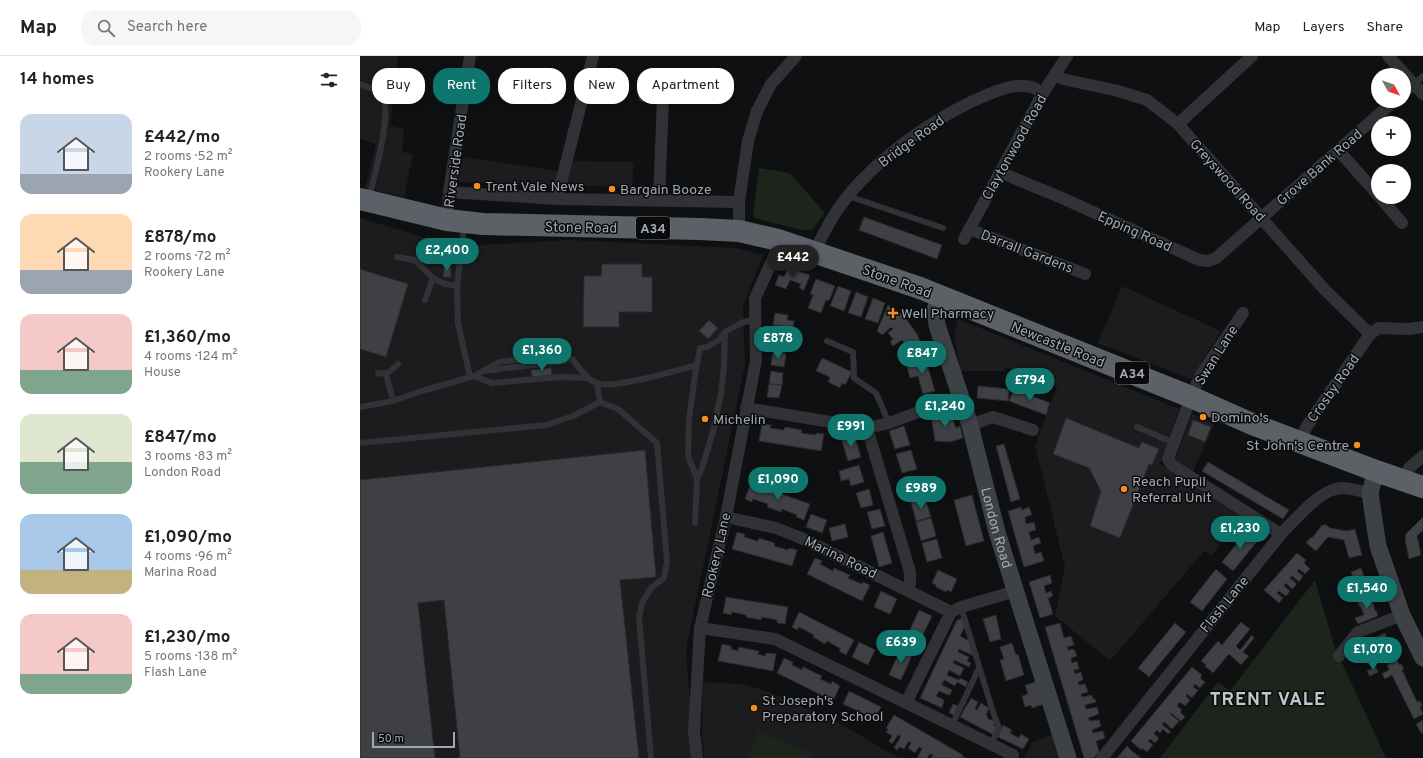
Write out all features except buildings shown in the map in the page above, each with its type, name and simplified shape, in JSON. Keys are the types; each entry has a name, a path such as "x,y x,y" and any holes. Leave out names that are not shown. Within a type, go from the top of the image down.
{"highway":[{"name":"Stone Road","path":"364,200 456,221 483,224 739,231 778,240 815,252 939,296"},
{"name":"Newcastle Road","path":"939,296 1191,397 1299,443 1414,484"}],"main road":[{"name":"London Road","path":"939,296 935,310 937,325 970,424 997,532 1068,758"},
{"path":"1376,471 1370,493 1378,546 1402,615 1423,658"}],"street":[{"name":"Riverside Road","path":"456,221 449,192 470,56"},
{"path":"557,199 593,56"},
{"path":"739,231 739,202 748,141 757,111 771,84 796,56"},
{"name":"Claytonwood Road","path":"966,234 1043,94 1067,56"},
{"path":"1178,124 1252,56"},
{"path":"1388,56 1423,94"},
{"name":"Greyswood Road","path":"1055,74 1063,79 1118,91 1147,100 1178,124 1325,290 1370,334"},
{"name":"Bridge Road","path":"815,252 835,212 861,181 888,156 925,129 966,104 1007,87 1034,87 1043,94"},
{"path":"658,200 664,104"},
{"name":"Grove Bank Road","path":"1262,218 1386,108"},
{"path":"1339,151 1371,187"},
{"name":"Epping Road","path":"999,172 1062,198 1199,260 1208,261 1216,258 1262,218"},
{"name":"Stone Road","path":"449,192 557,199 739,202"},
{"path":"1386,204 1402,222"},
{"name":"Darrall Gardens","path":"966,234 1085,274"},
{"name":"Rookery Lane","path":"697,758 694,731 700,628 726,517 756,360 755,298 774,257 778,240"},
{"name":"Swan Lane","path":"1243,313 1200,376 1168,459 1172,465 1281,534"},
{"path":"1370,334 1379,328 1409,329 1423,327"},
{"name":"Crosby Road","path":"1299,443 1307,426 1370,334"},
{"path":"746,408 867,428 889,423 961,396"},
{"path":"970,424 993,417 1033,430"},
{"path":"867,428 910,572 910,583 908,590"},
{"path":"1414,484 1409,468 1423,456"},
{"name":"Flash Lane","path":"1102,758 1281,534 1314,501 1336,488 1346,488 1370,493"},
{"name":"Marina Road","path":"726,517 776,528 801,538 908,590 956,610"},
{"path":"906,703 956,610 1016,591"},
{"path":"1338,656 1358,632 1402,615"},
{"path":"700,628 775,639 1013,755"}],"lane":[{"path":"1414,84 1423,76"},
{"path":"360,84 375,90 382,96 385,107 381,145 364,200"},
{"path":"848,196 943,228"},
{"path":"456,221 458,324 472,376"},
{"path":"397,256 414,260 433,278 445,284 457,286"},
{"path":"425,300 433,278"},
{"path":"697,479 688,456 689,419 700,348 707,347 719,340 725,332 740,323 755,319"},
{"path":"695,523 697,479 713,432 721,393 724,367 725,332"},
{"path":"826,341 853,352 854,378 876,393 889,423"},
{"path":"360,407 393,401 472,376 498,362 544,356 573,360 588,378 597,384 607,385 639,380 697,365"},
{"path":"378,373 389,373 398,364"},
{"path":"386,374 393,401"},
{"path":"472,376 492,383 560,377 588,378"},
{"path":"597,384 600,402"},
{"path":"360,443 547,424 573,416 600,402 618,409 657,443 667,561 664,578 651,588 642,603 639,618 651,758"},
{"path":"1137,427 1174,443"},
{"path":"956,610 979,668 999,728 991,744"},
{"path":"952,725 979,668"}],"shaded area":[{"path":"360,56 398,56 397,68 372,68 372,104 393,104 390,126 404,129 402,152 413,154 404,197 365,188 376,144 360,139"},
{"path":"463,157 559,171 575,161 634,162 632,187 457,182"},
{"path":"759,168 790,173 825,213 812,230 801,230 754,218 753,215"},
{"name":"Michelin","path":"360,218 446,244 479,245 570,240 735,248 763,255 743,306 745,365 686,649 694,758 360,758"},
{"path":"1122,286 1221,331 1191,379 1098,343"},
{"name":"Reach Pupil Referral Unit","path":"958,319 1179,409 1160,464 1242,515 1212,555 1204,551 1110,661 1055,616 1065,567 1035,446 1057,387 1006,367 1003,371 961,371 954,336"},
{"path":"1192,414 1214,424 1193,471 1175,460"},
{"path":"1315,580 1336,652 1386,758 1160,758 1218,682 1230,691"},
{"name":"St Joseph's Preparatory School","path":"703,682 742,684 772,693 839,723 899,758 704,758 702,732"},
{"path":"758,732 811,752 809,758 748,758"},
{"path":"1054,734 1061,758 1024,758 1033,742"}],"place":[{"name":"Trent Vale News","path":"477,186"},
{"name":"Bargain Booze","path":"612,189"},
{"name":"Well Pharmacy","path":"893,313"},
{"name":"Domino's","path":"1203,417"},
{"name":"Michelin","path":"705,419"},
{"name":"St John's Centre","path":"1357,445"},
{"name":"Reach Pupil Referral Unit","path":"1124,489"},
{"name":"St Joseph's Preparatory School","path":"754,708"}],"district":[{"name":"TRENT VALE","path":"1268,699"}]}
